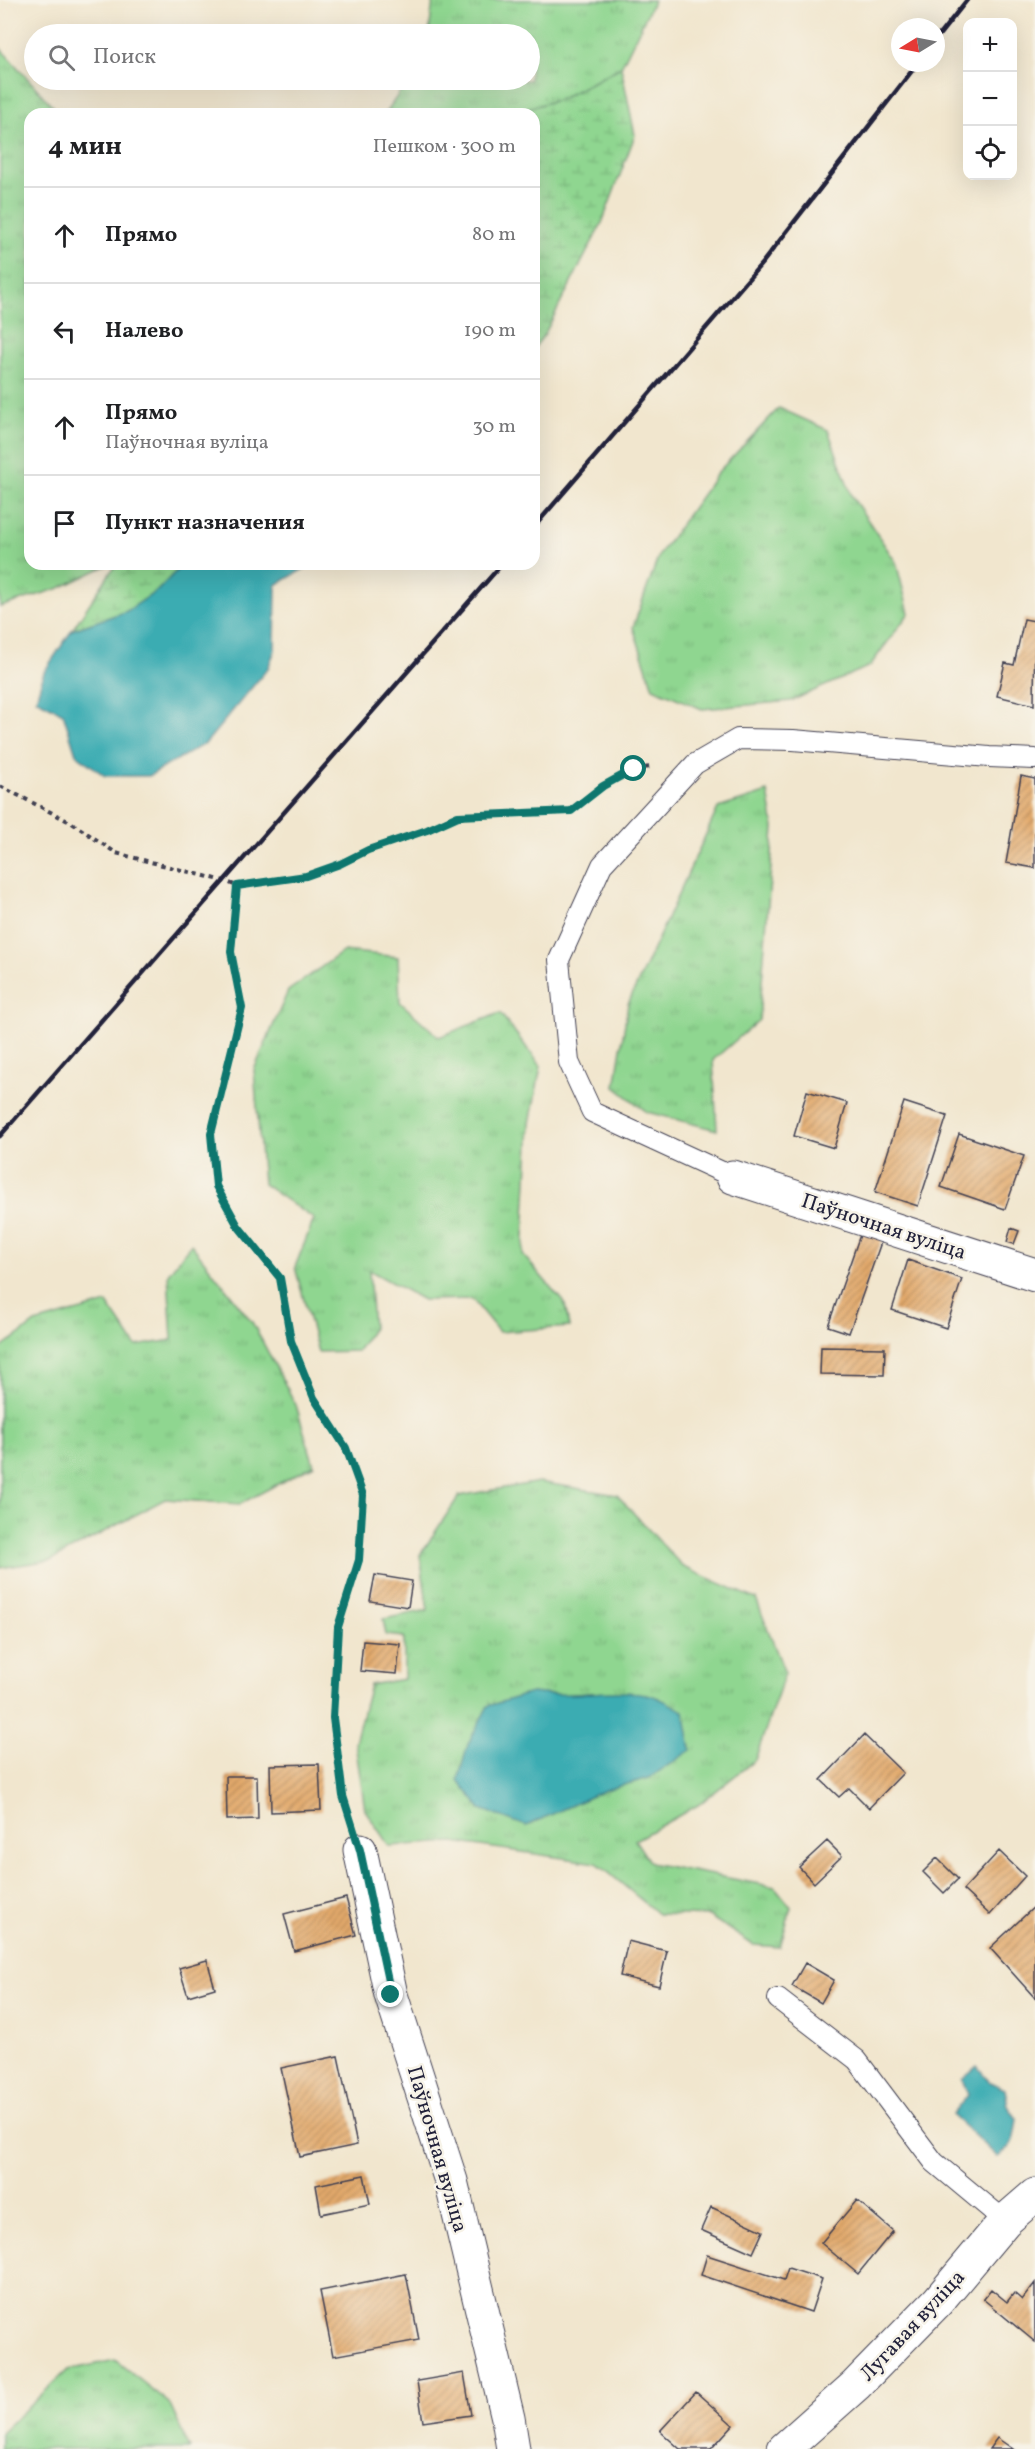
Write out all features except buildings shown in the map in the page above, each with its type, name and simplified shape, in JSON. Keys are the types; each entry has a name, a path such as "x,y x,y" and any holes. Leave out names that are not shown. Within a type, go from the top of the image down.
{"street":[{"name":"Паўночная вуліца","path":"734,1177 1035,1275"},
{"name":"Паўночная вуліца","path":"360,1850 391,1995 450,2181 508,2418 513,2449"},
{"name":"Лугавая вуліца","path":"784,2449 864,2377 938,2301 1005,2222 1035,2195"}],"lane":[{"path":"734,1177 592,1112 569,1062 559,960 602,865 695,764 738,739 793,740 1035,759"},
{"path":"778,1999 857,2060 934,2162 1005,2222"}],"path":[{"path":"0,786 72,823 116,853 237,886 306,876 458,816 571,811 603,786 634,769 695,764"},
{"path":"237,886 231,952 242,1008 211,1134 216,1186 238,1226 280,1278 291,1341 314,1398 346,1448 363,1495 359,1560 338,1627 333,1718 343,1796 360,1850"}],"green space":[{"path":"433,0 654,0 621,67 561,99 529,108 389,108 401,90 540,90 540,24 430,24"},
{"path":"0,48 24,74 24,90 38,90 55,108 24,108 24,570 98,570 60,588 0,607"},
{"path":"621,67 635,135 602,223 540,340 540,108 529,108 561,99"},
{"path":"779,408 828,430 852,497 896,562 909,613 870,666 791,701 702,709 653,688 633,627 659,555 719,471"},
{"path":"112,570 177,570 158,590 127,611 72,630"},
{"path":"768,792 774,828 759,1020 713,1060 717,1130 647,1112 615,1087 628,1004 718,808"},
{"path":"344,951 398,957 400,1002 439,1037 500,1013 541,1066 530,1123 523,1255 565,1304 569,1327 499,1332 472,1299 423,1300 369,1270 373,1328 357,1351 318,1352 295,1267 314,1219 263,1184 254,1070 288,991"},
{"path":"191,1244 252,1322 296,1405 314,1465 240,1504 165,1499 52,1560 0,1568 0,1349 35,1323 107,1303 136,1346 172,1340 168,1274"},
{"path":"539,1482 617,1495 683,1567 756,1599 785,1673 755,1760 698,1805 635,1840 650,1863 775,1887 791,1907 780,1947 753,1945 709,1916 658,1914 597,1863 453,1842 389,1846 365,1810 355,1742 370,1685 404,1679 404,1637 386,1635 383,1619 428,1610 420,1555 459,1496","holes":["531,1693 556,1696 590,1693 648,1694 649,1778 605,1790 526,1826"]},
{"path":"115,2360 169,2403 190,2449 0,2449 0,2433 68,2370"}],"water":[{"path":"177,570 302,570 276,585 275,650 268,668 206,743 149,776 105,776 76,754 63,713 36,699 44,672 72,630 127,611 158,590"},
{"path":"632,1692 656,1697 684,1711 691,1750 649,1778 605,1790 526,1826 481,1809 458,1780 468,1744 488,1706 531,1693"},
{"path":"977,2066 990,2082 1005,2089 1008,2106 1017,2119 1013,2141 1008,2149 998,2157 952,2115 968,2095 962,2079"}],"railway":[{"path":"945,28 967,0"},
{"path":"540,520 763,262 911,72"},
{"path":"0,1136 497,570"}],"route":[{"path":"391,1995 360,1850 343,1796 333,1718 338,1627 359,1560 363,1495 346,1448 314,1398 291,1341 280,1278 238,1226 216,1186 211,1134 242,1008 231,952 237,886 306,876 458,816 500,816 571,811 603,786 634,769"}]}
